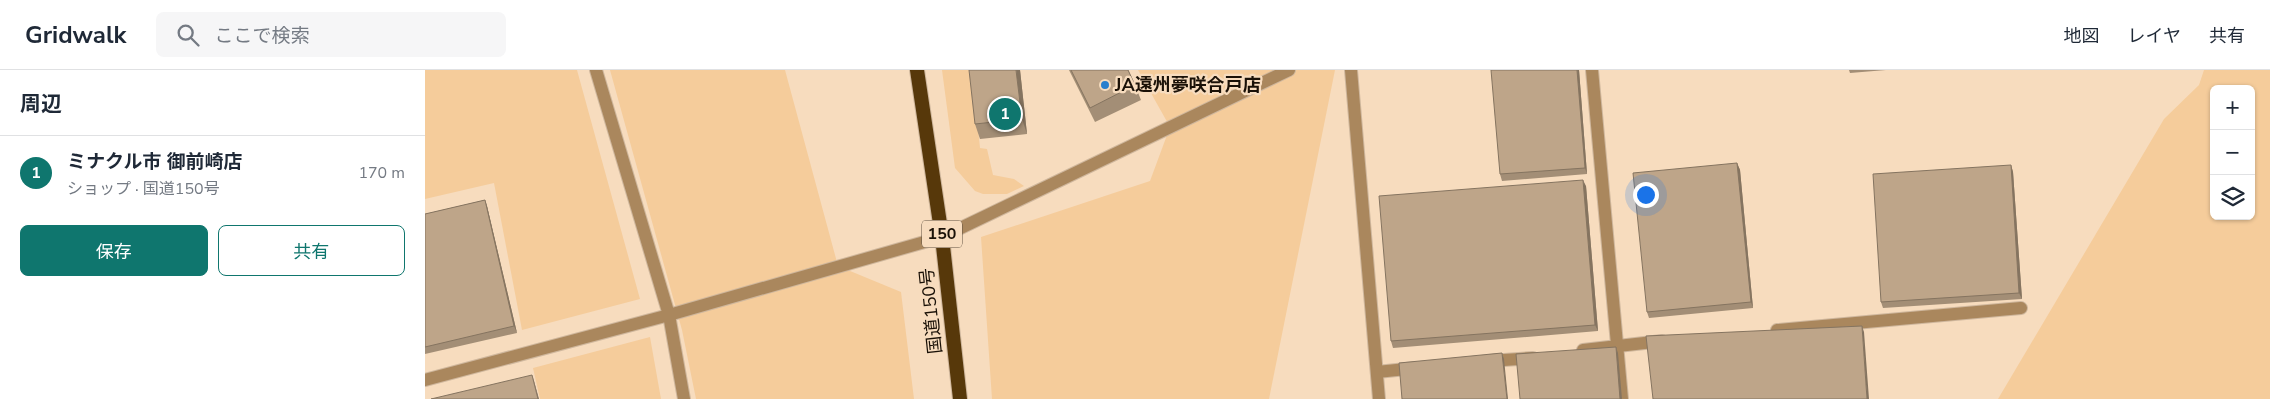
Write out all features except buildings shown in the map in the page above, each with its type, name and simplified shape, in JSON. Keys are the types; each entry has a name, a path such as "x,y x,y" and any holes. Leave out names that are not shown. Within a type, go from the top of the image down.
{"highway":[{"name":"国道150号","path":"917,70 942,237 960,399"}],"street":[{"path":"596,70 669,315 684,399"},
{"path":"425,380 669,315 942,237 1289,70"},
{"path":"1351,70 1379,399"},
{"path":"1592,70 1622,399"},
{"path":"1766,331 2021,308"},
{"path":"1567,352 1678,339"},
{"path":"1476,362 1519,360 1548,356"},
{"path":"1377,372 1429,367"}],"shaded area":[{"path":"425,70 577,70 640,299 522,330 494,183 425,199"},
{"path":"610,70 785,70 838,266 901,292 914,399 696,399 682,330"},
{"path":"942,70 972,70 980,148 987,149 993,175 1014,179 1024,186 1007,194 983,194 975,191 955,168"},
{"path":"1138,70 1335,70 1269,399 992,399 981,237 1150,181 1170,127"},
{"path":"2204,70 2270,70 2270,399 1998,399 2164,119 2199,85"},
{"path":"650,337 661,399 540,399 533,368"}],"place":[{"name":"JA遠州夢咲合戸店","path":"1105,85"},
{"name":"ミナクル市 御前崎店","path":"1005,114"}]}
